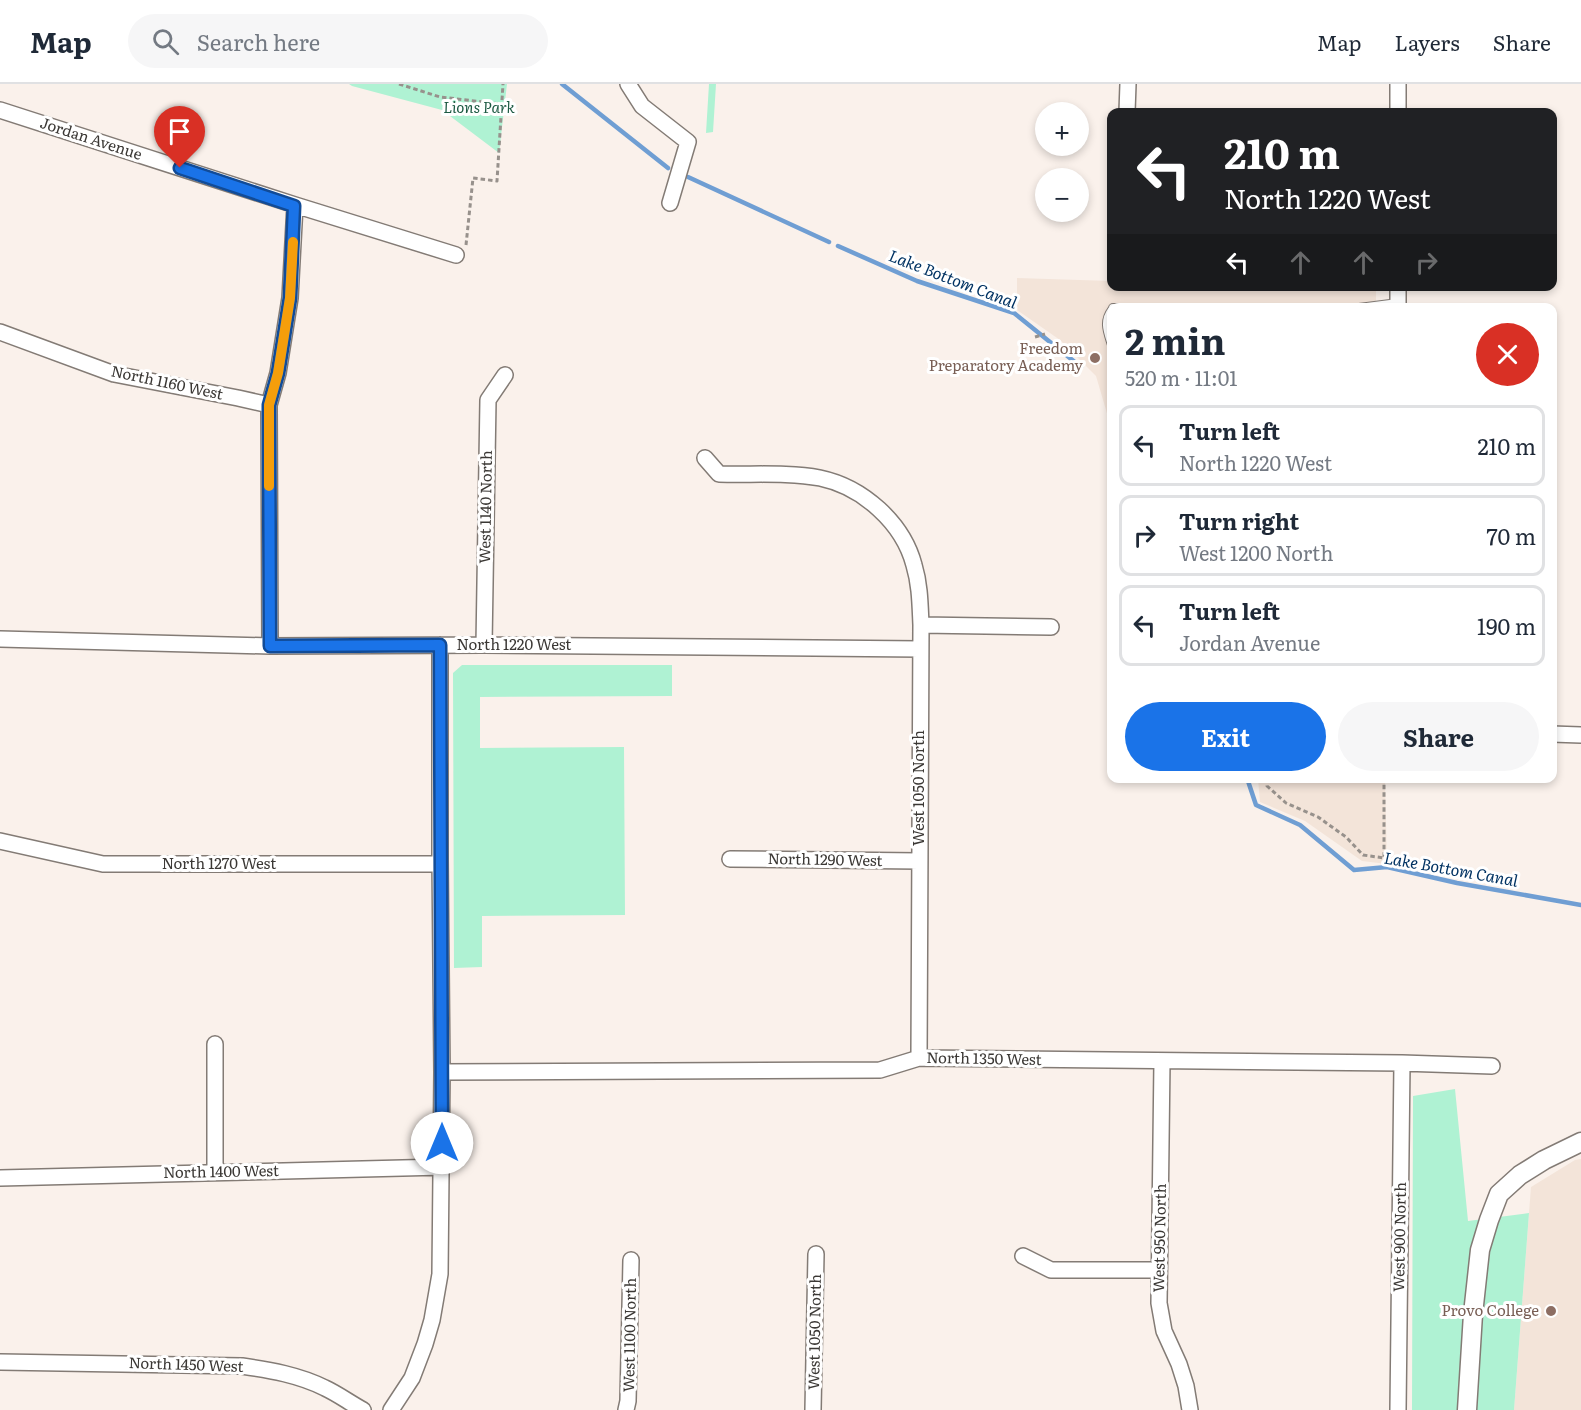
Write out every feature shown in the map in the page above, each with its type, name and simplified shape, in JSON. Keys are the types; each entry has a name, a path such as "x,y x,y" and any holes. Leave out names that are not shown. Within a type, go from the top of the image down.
{"street":[{"path":"628,84 642,106 688,141 670,203"},
{"path":"1127,108 1128,84"},
{"path":"1398,84 1398,108"},
{"name":"Jordan Avenue","path":"0,110 294,206 461,251"},
{"path":"270,646 269,405 278,373 290,298 294,206"},
{"name":"North 1160 West","path":"0,332 114,374 269,405"},
{"name":"West 1140 North","path":"484,645 488,400 506,375"},
{"name":"West 1050 North","path":"705,458 719,474 802,475 840,484 871,502 885,515 900,535 914,564 919,589 921,624 919,1058"},
{"path":"921,624 1051,627"},
{"name":"North 1220 West","path":"0,639 270,646 484,645 920,649"},
{"path":"391,1410 412,1378 425,1344 432,1320 440,1274 442,1072 440,645"},
{"path":"1557,734 1581,735"},
{"name":"North 1270 West","path":"0,841 103,864 440,864"},
{"name":"North 1290 West","path":"730,859 919,861"},
{"path":"214,1044 216,1172"},
{"name":"North 1350 West","path":"442,1072 880,1070 919,1058 1492,1066"},
{"name":"West 950 North","path":"1162,1061 1159,1303 1164,1331 1186,1386 1190,1410"},
{"name":"West 900 North","path":"1398,1410 1402,1063"},
{"path":"1467,1410 1480,1250 1499,1194 1544,1160 1581,1142"},
{"name":"North 1400 West","path":"0,1178 442,1167"},
{"name":"West 1050 North","path":"813,1410 816,1254"},
{"path":"1023,1256 1051,1270 1159,1270"},
{"name":"West 1100 North","path":"626,1410 631,1260"},
{"name":"North 1450 West","path":"0,1362 242,1366 274,1371 302,1379 326,1388 363,1410"}],"path":[{"path":"399,84 440,98 501,104"},
{"path":"461,251 473,178 497,181 503,84"},
{"path":"1035,337 1045,334"},
{"path":"1267,783 1267,786 1286,803 1318,817 1346,837 1363,855 1384,858 1384,783"}],"shaded area":[{"name":"Freedom Preparatory Academy","path":"1017,278 1107,281 1107,291 1376,291 1376,303 1107,303 1107,413 1096,376 1060,340 1017,310"},
{"path":"1258,783 1385,783 1387,864 1362,861 1305,821 1260,802"},
{"name":"Provo College","path":"1581,1159 1581,1410 1514,1410 1531,1187 1575,1160"}],"green space":[{"name":"Lions Park","path":"349,84 507,84 499,153 442,110"},
{"path":"709,84 716,84 713,132 706,133"},
{"path":"462,665 672,665 672,696 480,697 480,748 624,747 625,915 482,916 482,967 454,968 453,673"},
{"path":"1455,1089 1468,1221 1529,1213 1514,1410 1412,1410 1413,1096"}],"waterway":[{"name":"Lake Bottom Canal","path":"562,84 668,168"},
{"name":"Lake Bottom Canal","path":"688,177 829,242"},
{"name":"Lake Bottom Canal","path":"838,246 917,281 1014,313 1081,367"},
{"name":"Lake Bottom Canal","path":"1249,783 1256,805 1300,825 1354,870 1387,867 1457,883 1581,905"}],"slow traffic":[{"path":"269,486 269,405 278,373 290,298 293,242"}],"place":[{"name":"Freedom Preparatory Academy","path":"1095,358"},
{"name":"Provo College","path":"1551,1311"}],"route":[{"path":"180,168 294,206 290,298 278,373 269,405 270,646 440,645 442,1143"}]}
